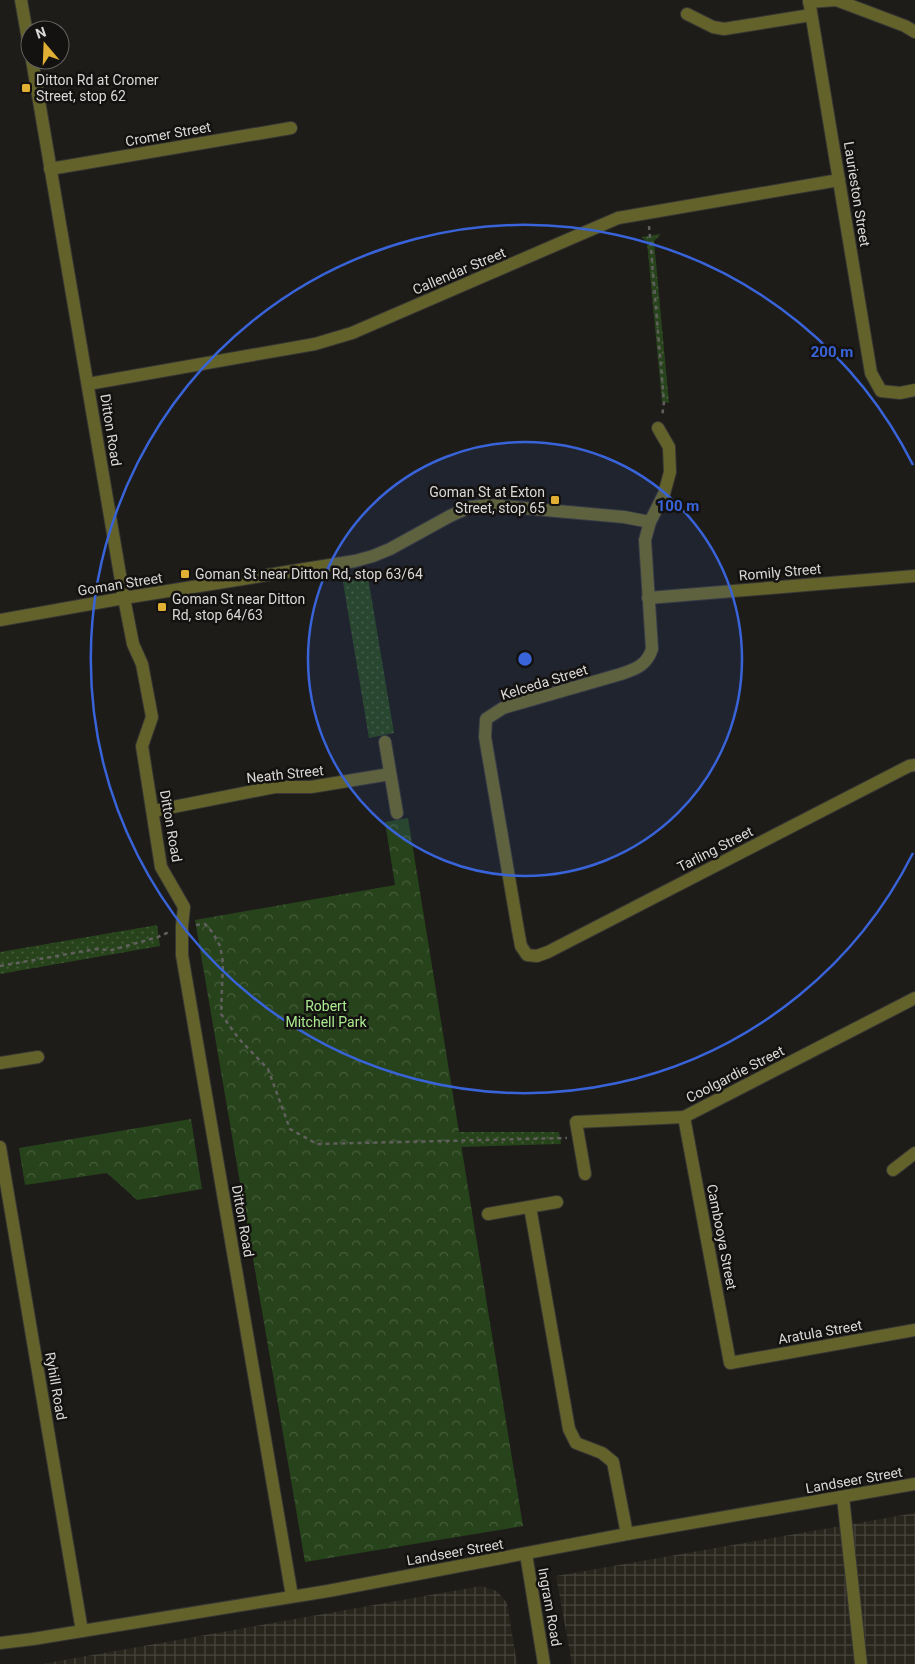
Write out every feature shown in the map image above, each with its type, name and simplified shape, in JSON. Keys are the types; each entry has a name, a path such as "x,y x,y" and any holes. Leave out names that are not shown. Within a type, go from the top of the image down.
{"street":[{"path":"21,0 25,20"},
{"path":"809,1 836,0 905,26 915,32"},
{"name":"Laurieston Street","path":"809,1 871,373 881,391 900,392 915,390"},
{"path":"687,14 712,27 724,29 811,15"},
{"name":"Ditton Road","path":"34,70 124,598 133,644 142,664 152,717 142,746 161,867 184,907 182,955 292,1596"},
{"name":"Cromer Street","path":"50,169 291,128"},
{"name":"Callendar Street","path":"88,384 314,344 352,333 618,218 839,180"},
{"name":"Kelceda Street","path":"527,955 521,946 518,930 485,737 486,719 502,708 640,667 650,657 652,649 644,540 650,522 664,494 670,472 669,447 658,428"},
{"name":"Goman Street","path":"0,620 124,598 355,562 390,549 470,507 499,506 624,516 650,522"},
{"name":"Romily Street","path":"648,598 915,576"},
{"path":"385,742 397,813"},
{"name":"Tarling Street","path":"527,955 537,956 548,952 892,775 915,765"},
{"name":"Neath Street","path":"153,811 275,787 311,787 390,774"},
{"name":"Coolgardie Street","path":"579,1138 576,1122 684,1117 915,998"},
{"path":"0,1063 38,1057"},
{"name":"Cambooya Street","path":"684,1117 730,1363"},
{"path":"579,1138 586,1174"},
{"name":"Ryhill Road","path":"0,1147 82,1631"},
{"path":"892,1170 915,1153"},
{"path":"488,1214 557,1202"},
{"path":"530,1207 569,1429 576,1442 602,1453 613,1462 627,1534"},
{"name":"Aratula Street","path":"730,1363 915,1330"},
{"name":"Landseer Street","path":"0,1642 33,1639 292,1596 627,1534 915,1484"},
{"path":"843,1497 861,1664"},
{"name":"Ingram Road","path":"526,1554 544,1664"}],"path":[{"path":"648,214 664,402 664,409 658,428"},
{"path":"0,966 96,949 112,950 158,937 182,926 205,924 213,933 220,946 223,962 221,1014 239,1039 268,1069 290,1129 317,1144 579,1138"}],"shaded area":[{"path":"915,1513 915,1664 572,1664 556,1576"},
{"path":"481,1586 497,1591 507,1603 517,1664 42,1664"}],"green space":[{"path":"661,234 654,241 669,403 662,402 647,242 641,237"},
{"path":"368,577 394,733 369,738 343,582"},
{"name":"Robert Mitchell Park","path":"408,818 523,1526 305,1562 195,920 395,885 385,822"},
{"path":"157,925 160,946 0,974 0,952"},
{"path":"191,1119 202,1189 137,1200 107,1173 25,1185 19,1148"},
{"path":"459,1132 559,1132 561,1144 461,1147"}],"place":[{"name":"Ditton Rd at Cromer Street, stop 62","path":"26,88"},
{"name":"Goman St at Exton Street, stop 65","path":"555,500"},
{"name":"Goman St near Ditton Rd, stop 63/64","path":"185,574"},
{"name":"Goman St near Ditton Rd, stop 64/63","path":"162,607"}]}
